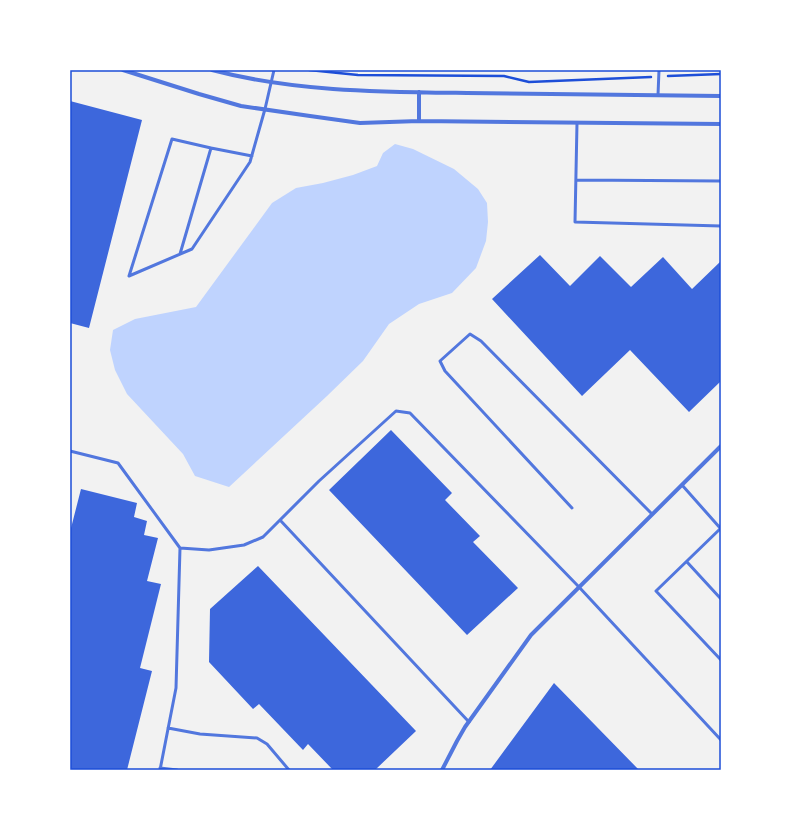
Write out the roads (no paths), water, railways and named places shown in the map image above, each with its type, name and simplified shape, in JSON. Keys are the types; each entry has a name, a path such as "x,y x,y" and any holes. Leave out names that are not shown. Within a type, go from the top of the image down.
{"street":[{"path":"123,70 241,106 360,123 419,121 721,124"},
{"path":"212,70 234,76 297,86 357,91 721,96"},
{"path":"419,92 419,121"},
{"path":"442,770 469,722 531,635 721,446"}],"lane":[{"path":"252,156 172,139 129,276 192,249 250,162 252,156 265,109 274,70"},
{"path":"658,95 659,70"},
{"path":"578,123 576,222 721,226"},
{"path":"180,254 211,148"},
{"path":"576,180 721,181"},
{"path":"572,508 451,376 440,361 470,334 481,341 652,514"},
{"path":"180,548 209,550 244,545 263,537 320,481 396,411 410,413 579,587 721,740"},
{"path":"70,451 118,463 180,548 176,688 160,769 178,770"},
{"path":"682,485 721,529 656,591 721,660"},
{"path":"280,520 469,722"},
{"path":"687,562 721,599"},
{"path":"168,728 200,734 257,738 267,744 289,770"}],"water":[{"path":"395,144 413,149 454,169 478,189 487,203 488,222 486,241 476,268 452,293 419,304 389,324 363,361 229,487 195,476 183,454 127,394 115,370 110,350 113,330 135,319 196,307 272,203 296,188 353,175 377,166 383,153"}]}
